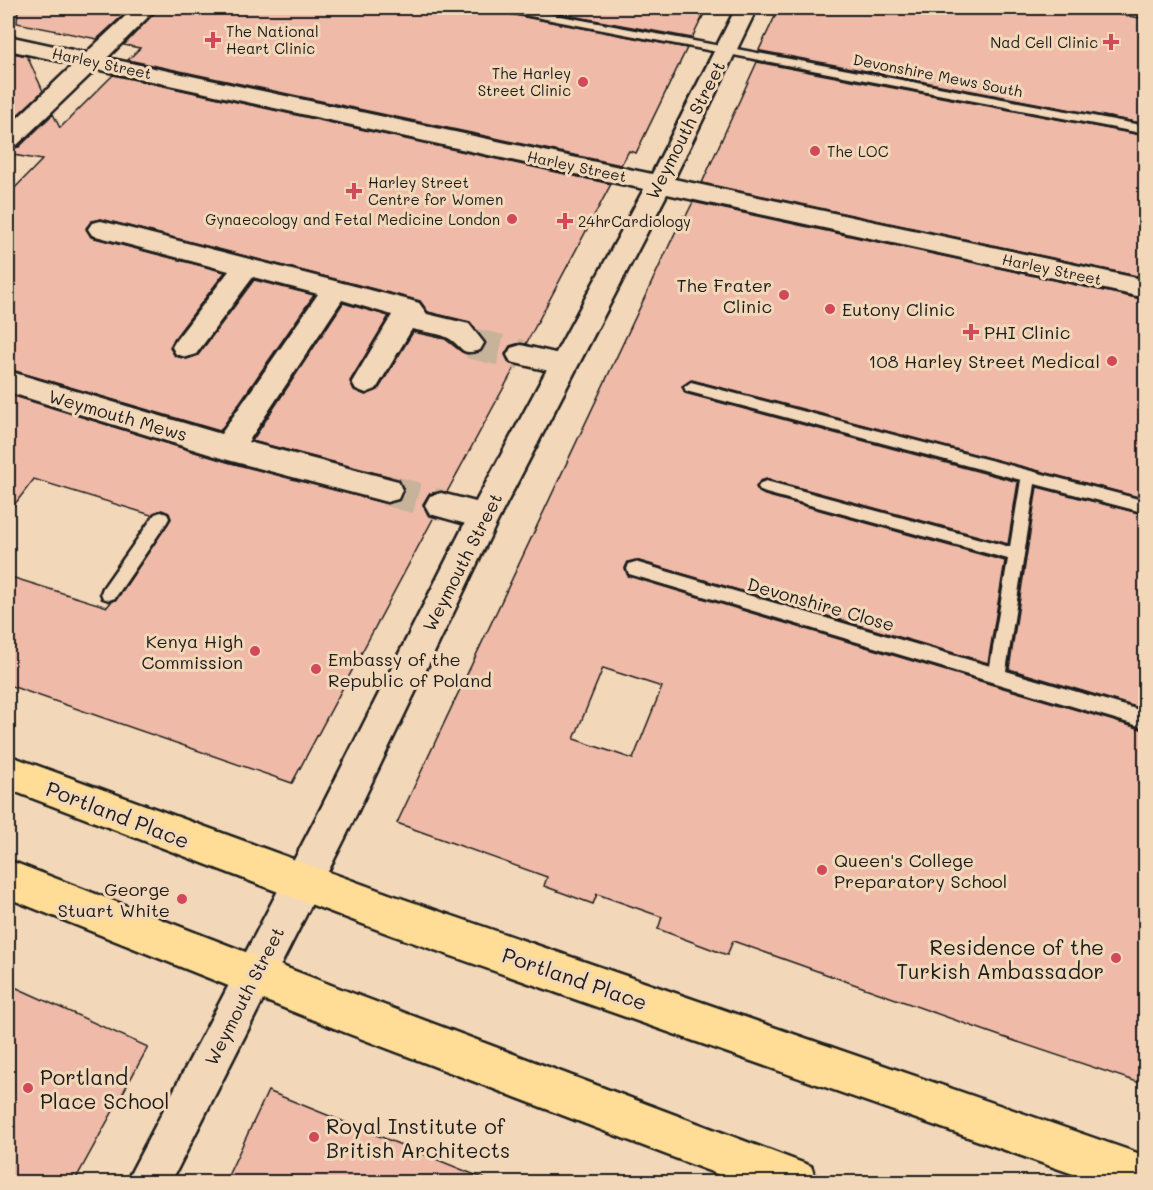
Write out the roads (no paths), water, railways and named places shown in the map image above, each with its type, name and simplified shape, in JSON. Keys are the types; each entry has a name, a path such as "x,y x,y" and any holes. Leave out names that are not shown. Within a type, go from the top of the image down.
{"main road":[{"name":"Portland Place","path":"8,772 302,882 1146,1178"},
{"path":"8,879 795,1182"}],"street":[{"path":"8,140 146,8"},
{"name":"Weymouth Street","path":"148,1182 255,976 484,516 562,364 659,184 747,8"},
{"name":"Harley Street","path":"8,43 1146,289"},
{"path":"101,229 408,310 418,321 459,331 471,343"},
{"path":"186,347 248,266"},
{"path":"215,448 335,289"},
{"path":"366,382 408,310"},
{"path":"521,355 562,364"},
{"name":"Weymouth Mews","path":"8,382 215,448 387,490"},
{"path":"441,505 484,516"}],"lane":[{"name":"Devonshire Mews South","path":"504,8 1146,130"},
{"path":"692,387 1146,507"},
{"path":"997,676 1029,476"},
{"path":"766,487 1016,555"},
{"path":"108,593 161,518"},
{"name":"Devonshire Close","path":"634,569 1142,719"}],"tunnel":[{"path":"470,343 521,355"},
{"path":"387,490 441,505"}],"place":[{"name":"The National Heart Clinic","path":"213,40"},
{"name":"Nad Cell Clinic","path":"1111,42"},
{"name":"The Harley Street Clinic","path":"583,82"},
{"name":"The LOC","path":"815,151"},
{"name":"Harley Street Centre for Women","path":"354,191"},
{"name":"Gynaecology and Fetal Medicine London","path":"512,219"},
{"name":"24hrCardiology","path":"565,221"},
{"name":"The Frater Clinic","path":"784,295"},
{"name":"Eutony Clinic","path":"830,309"},
{"name":"PHI Clinic","path":"971,332"},
{"name":"108 Harley Street Medical","path":"1112,361"},
{"name":"Kenya High Commission","path":"255,651"},
{"name":"Embassy of the Republic of Poland","path":"316,669"},
{"name":"Queen's College Preparatory School","path":"822,870"},
{"name":"George Stuart White","path":"182,899"},
{"name":"Residence of the Turkish Ambassador","path":"1116,958"},
{"name":"Portland Place School","path":"28,1088"},
{"name":"Royal Institute of British Architects","path":"314,1137"}]}
